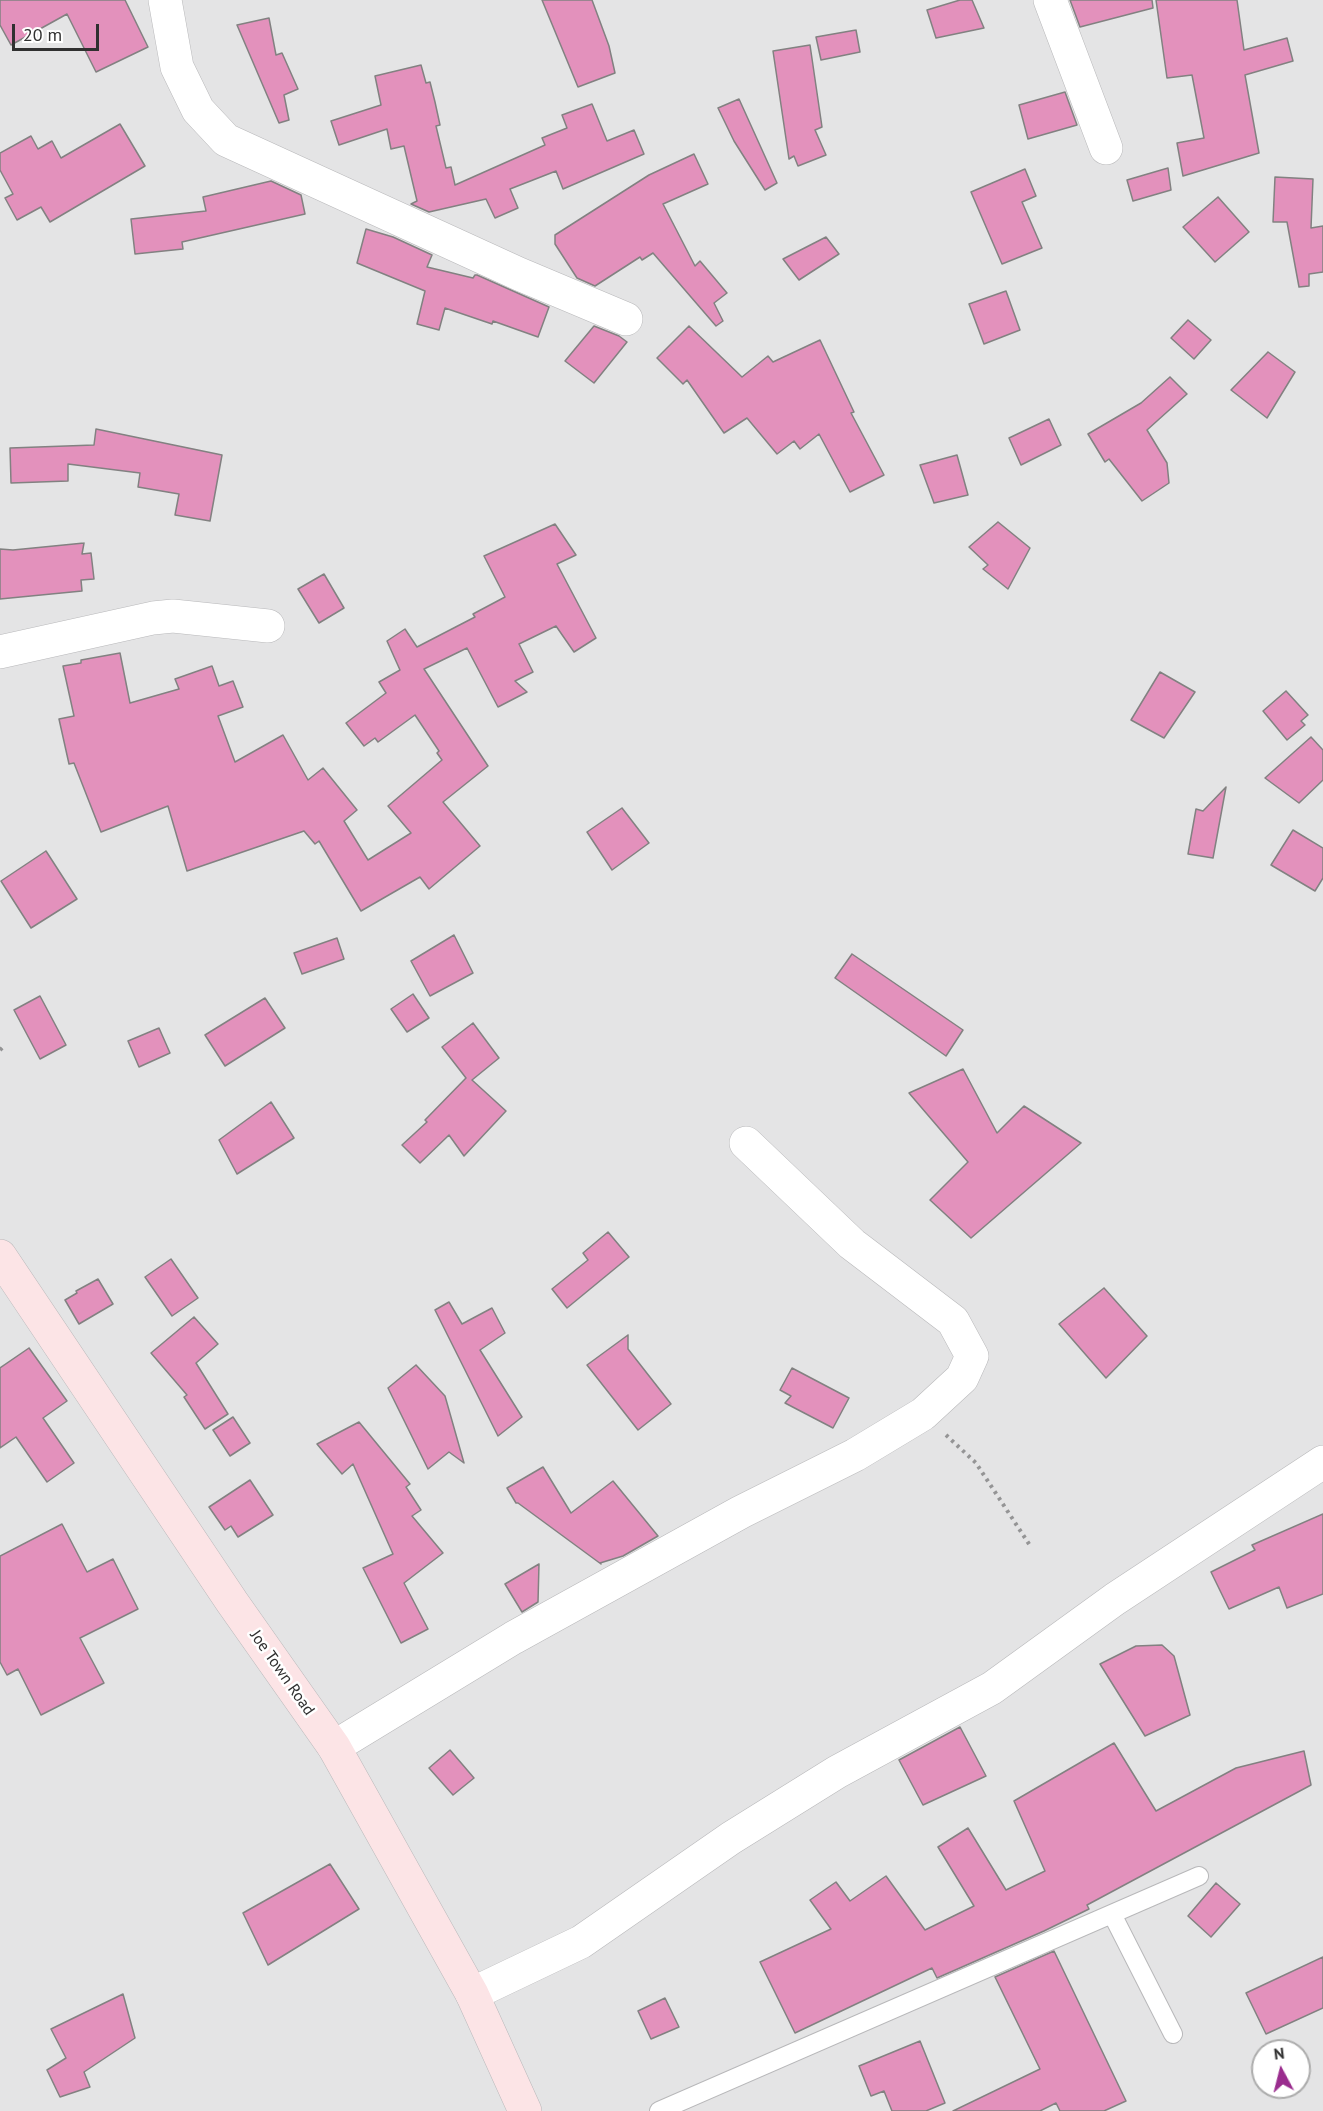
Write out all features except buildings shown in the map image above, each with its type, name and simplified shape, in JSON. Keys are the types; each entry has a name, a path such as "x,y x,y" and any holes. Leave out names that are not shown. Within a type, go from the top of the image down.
{"street":[{"path":"165,0 177,67 198,110 226,140 519,274 626,319"},
{"path":"1050,0 1106,148"},
{"path":"0,652 153,618 173,616 268,626"},
{"path":"334,1747 513,1638 741,1512 855,1455 923,1414 962,1378 972,1356 953,1321 852,1244 746,1143"},
{"name":"Joe Town Road","path":"0,1257 232,1602 334,1747 472,1994 525,2111"},
{"path":"472,1994 581,1942 731,1838 837,1772 992,1688 1116,1599 1323,1461"}],"lane":[{"path":"659,2111 1199,1876"},
{"path":"1112,1914 1173,2034"}],"path":[{"path":"923,1414 976,1463 1031,1547"}]}
